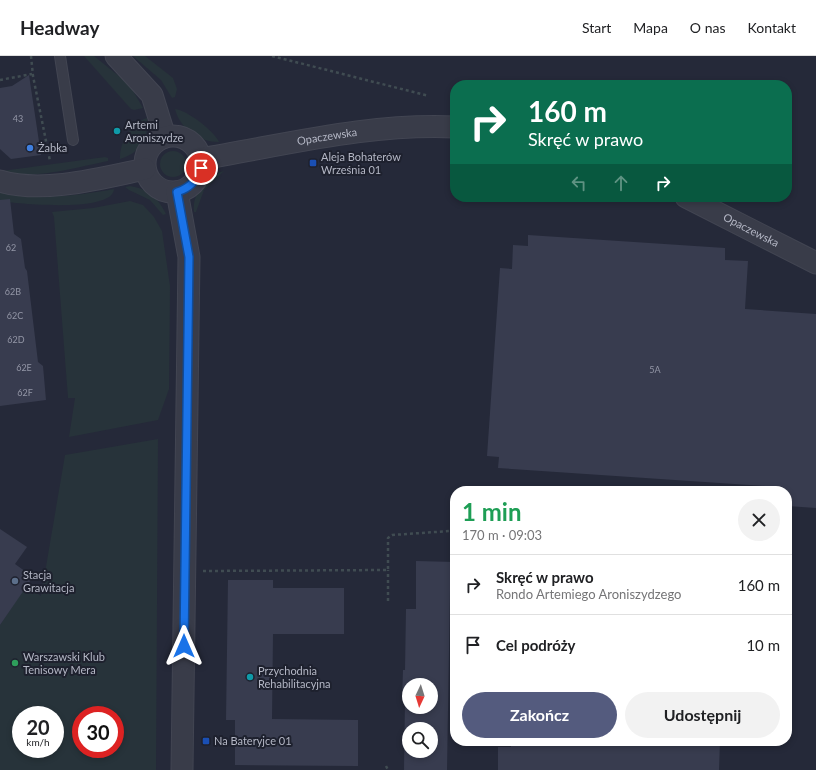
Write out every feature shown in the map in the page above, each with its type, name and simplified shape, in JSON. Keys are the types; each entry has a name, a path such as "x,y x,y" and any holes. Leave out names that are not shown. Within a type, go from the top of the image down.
{"street":[{"path":"116,56 152,95 165,137"},
{"name":"Opaczewska","path":"200,159 360,130 427,126 450,127"},
{"path":"175,136 192,143 197,150 200,159 201,168 193,184 177,192 160,189 148,178 145,169 147,153 154,143 165,137 175,136"},
{"path":"0,181 39,185 78,182 145,169"},
{"path":"177,192 189,257 182,770"},
{"name":"Opaczewska","path":"696,202 816,262"}],"lane":[{"path":"60,56 73,140"}],"path":[{"path":"31,56 32,74 50,161"},
{"path":"272,56 429,96"},
{"path":"0,80 32,74"},
{"path":"388,601 388,538 392,534 450,531"},
{"path":"197,571 388,570"},
{"path":"386,766 388,770"}],"shaded area":[{"path":"84,56 94,56 125,81 132,89 143,108 134,110 131,109"},
{"path":"133,56 145,56 173,78 177,89 175,97 172,98 161,80"},
{"path":"175,109 186,113 200,122 212,132 219,142 204,140 191,133 181,123"},
{"path":"147,118 145,138 142,144 133,153 120,159 120,153 127,134 136,124"},
{"path":"173,151 182,155 186,164 182,173 173,177 164,173 160,164 164,155"},
{"path":"105,157 108,158 108,161 55,172 25,175 2,171"},
{"path":"224,171 204,190 196,212 194,212 195,198 202,186 211,176"},
{"path":"130,186 143,189 152,195 160,203 166,214 163,215 150,200 125,187"},
{"path":"114,189 110,197 82,204 44,205 0,201 0,192 30,196 57,196 84,194"},
{"path":"130,201 143,205 154,217 162,231 170,286 169,389 158,420 69,437 75,398 68,398 54,217 52,212 93,208"},
{"path":"158,439 156,770 0,770 0,625 26,586 41,596 65,455"}],"building":[{"path":"29,75 41,155 11,159 0,149 0,88 12,86"},
{"path":"10,199 14,234 21,239 25,268 27,271 38,362 43,366 46,400 0,406 0,200"},
{"path":"528,235 725,248 725,260 748,261 745,309 816,314 816,508 792,506 792,486 764,486 498,468 499,457 487,456 500,268 512,269 513,245 528,246"},
{"name":"Stacja Grawitacja","path":"0,529 27,547 15,564 33,577 0,625"},
{"path":"416,561 450,562 447,770 404,770 404,758 438,758 438,722 405,722 405,714 438,714 438,678 403,678 403,670 405,670 406,609 416,609"},
{"name":"Przychodnia Rehabilitacyjna","path":"228,580 273,580 273,588 344,588 344,634 273,634 272,719 358,720 358,766 235,765 235,720 226,720"},
{"path":"720,746 719,770 498,770 498,747"}],"place":[{"name":"Artemi Aroniszydze","path":"117,131"},
{"name":"Żabka","path":"30,148"},
{"name":"Aleja Bohaterów Września 01","path":"313,163"},
{"name":"Stacja Grawitacja","path":"15,581"},
{"name":"Warszawski Klub Tenisowy Mera","path":"15,663"},
{"name":"Przychodnia Rehabilitacyjna","path":"250,677"},
{"name":"Na Bateryjce 01","path":"206,741"}],"route":[{"path":"184,646 184,545 189,257 177,192 193,184 201,168"}]}
